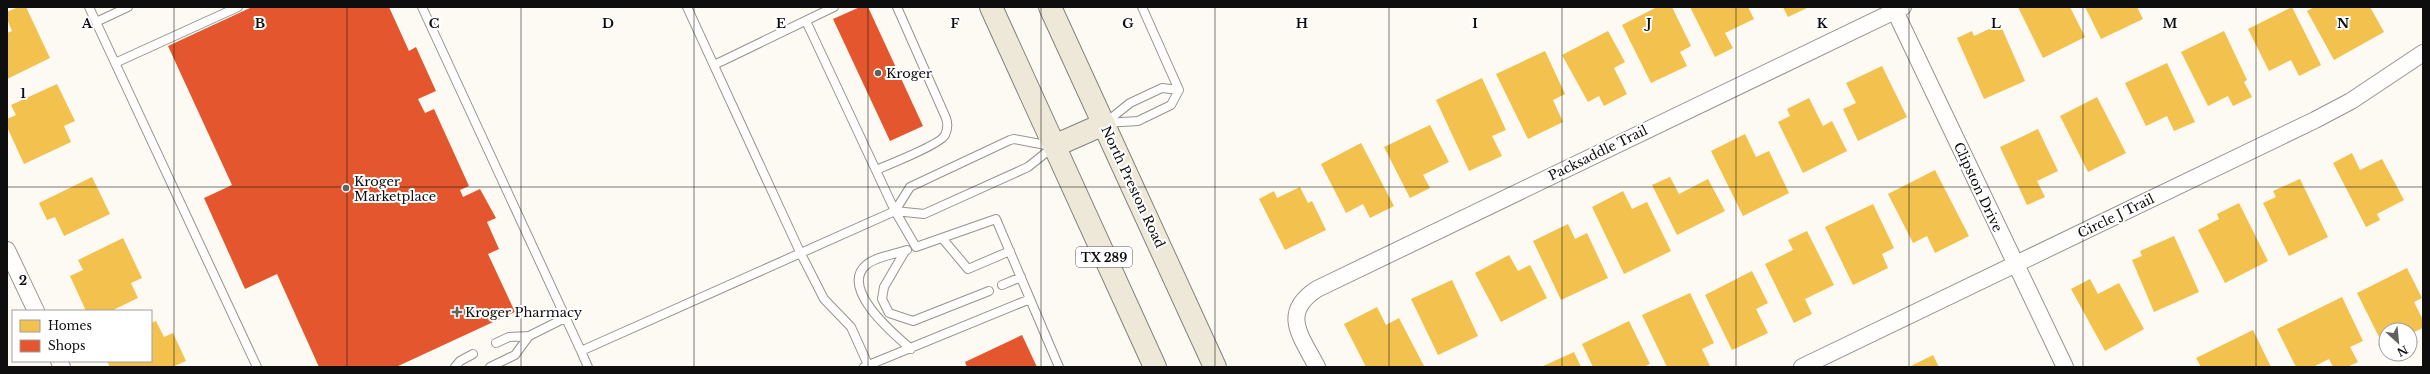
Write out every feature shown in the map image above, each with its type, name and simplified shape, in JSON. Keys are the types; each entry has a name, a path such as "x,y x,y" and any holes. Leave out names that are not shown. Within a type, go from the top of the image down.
{"main road":[{"name":"TX 289","path":"991,7 1155,367"},
{"name":"North Preston Road","path":"1050,7 1215,367"},
{"path":"1054,146 1104,124"}],"street":[{"name":"Clipston Drive","path":"1897,8 2015,264 2065,367"},
{"name":"Packsaddle Trail","path":"1317,367 1295,319 1298,306 1305,297 1317,289 1897,8"},
{"name":"Circle J Trail","path":"1802,367 2315,120 2351,101 2423,53"},
{"path":"8,255 36,310"}],"lane":[{"path":"89,7 257,367"},
{"path":"96,22 128,7"},
{"path":"115,63 238,7"},
{"path":"422,7 588,367"},
{"path":"687,7 800,252 824,299 851,327 867,366 911,349 1030,298"},
{"path":"714,65 834,7"},
{"path":"876,170 936,143 945,137 948,126 946,118 896,7"},
{"path":"1104,124 1138,121 1172,106 1179,90 1142,7"},
{"path":"806,21 895,211 916,247"},
{"path":"1104,124 1130,103 1162,88 1179,90"},
{"path":"895,211 910,186 1014,139 1054,146"},
{"path":"581,351 800,252 895,211 924,214 1028,167 1054,146"},
{"path":"911,349 882,323 868,305 859,285 860,272 867,264 996,219 1058,367"},
{"path":"942,238 968,268 1010,251"},
{"path":"905,251 884,287 882,299 889,314 913,321 989,291"},
{"path":"1002,285 1021,277"},
{"path":"496,343 509,337 529,336 565,318"},
{"path":"490,367 514,355 529,336"},
{"path":"455,367 460,360 473,354"}],"building: Homes":[{"path":"18,7 26,7 50,58 7,79 7,33 12,31 7,19 7,12"},
{"path":"1657,7 1672,7 1691,46 1680,52 1687,66 1651,83 1622,25"},
{"path":"1690,7 1748,7 1754,19 1725,33 1733,48 1715,57"},
{"path":"1783,7 1809,7 1788,17"},
{"path":"2018,7 2070,7 2085,37 2043,58"},
{"path":"2085,7 2137,7 2143,19 2101,39"},
{"path":"2292,7 2321,65 2299,76 2291,60 2269,71 2248,29"},
{"path":"2314,7 2370,7 2384,32 2334,60 2307,11"},
{"path":"2000,24 2025,81 1984,99 1957,38 1972,31 1974,36"},
{"path":"1608,31 1625,62 1614,68 1627,94 1604,106 1599,96 1588,102 1562,55"},
{"path":"2224,31 2247,80 2244,82 2252,97 2233,106 2228,96 2208,106 2181,52"},
{"path":"1545,51 1565,94 1553,100 1563,122 1528,139 1496,74"},
{"path":"2167,63 2195,122 2174,131 2167,116 2146,126 2125,83"},
{"path":"1882,66 1907,117 1858,141 1843,109 1856,103 1846,83"},
{"path":"1482,78 1506,130 1492,136 1502,156 1469,171 1436,100"},
{"path":"57,84 75,121 64,126 71,142 24,164 7,127 7,119 16,115 11,105"},
{"path":"2097,97 2126,153 2088,172 2060,116"},
{"path":"1809,98 1823,126 1832,121 1847,151 1803,173 1778,122 1790,116 1787,109"},
{"path":"1430,125 1449,162 1423,175 1430,188 1410,198 1384,147"},
{"path":"2038,129 2058,171 2037,181 2045,197 2027,205 2000,147"},
{"path":"1745,134 1756,157 1769,151 1789,193 1743,216 1711,151"},
{"path":"1361,143 1394,206 1370,218 1363,204 1346,213 1321,164"},
{"path":"2352,153 2360,170 2382,159 2404,200 2377,214 2380,220 2366,227 2333,163"},
{"path":"1935,170 1969,236 1935,253 1927,236 1913,243 1888,194"},
{"path":"92,177 110,214 64,236 55,217 47,220 39,203"},
{"path":"1670,177 1679,194 1708,179 1725,211 1677,235 1652,185"},
{"path":"2300,179 2328,237 2289,256 2263,203 2276,197 2273,191"},
{"path":"1300,187 1308,203 1312,201 1326,230 1285,250 1259,199 1274,191 1277,198"},
{"path":"1623,191 1632,209 1647,202 1671,251 1624,274 1592,207"},
{"path":"2239,203 2268,261 2225,283 2198,230 2219,219 2217,214"},
{"path":"1873,204 1894,248 1882,254 1888,268 1853,285 1825,227"},
{"path":"1568,224 1575,239 1587,233 1608,278 1561,300 1533,241"},
{"path":"1807,231 1834,285 1805,299 1812,314 1794,323 1765,264 1793,250 1788,240"},
{"path":"2174,236 2199,292 2154,312 2132,260 2142,256 2140,251"},
{"path":"123,238 142,278 131,283 138,298 113,310 86,310 70,276 83,270 78,260"},
{"path":"1509,255 1518,271 1530,265 1547,298 1501,322 1475,273"},
{"path":"2407,268 2422,298 2414,302 2423,320 2423,328 2418,330 2418,322 2378,322 2378,335 2357,293"},
{"path":"1752,271 1768,303 1756,309 1768,333 1732,350 1705,295"},
{"path":"2090,279 2098,294 2119,283 2144,329 2105,351 2071,289"},
{"path":"1452,280 1478,336 1438,355 1411,299"},
{"path":"1690,293 1714,343 1702,349 1710,366 1667,367 1642,315"},
{"path":"2342,297 2363,341 2350,347 2358,362 2347,367 2333,367 2329,359 2313,367 2296,367 2277,329"},
{"path":"1377,307 1386,325 1399,318 1424,366 1366,367 1344,324"},
{"path":"156,321 164,337 173,333 186,361 172,367 110,367 108,362 152,362 152,323"},
{"path":"1629,321 1650,364 1643,367 1593,367 1582,344"},
{"path":"2253,330 2271,367 2201,367 2196,358"},
{"path":"1574,352 1581,367 1541,367"},
{"path":"1933,355 1939,367 1911,366"}],"building: Shops":[{"name":"Kroger Marketplace","path":"252,7 389,7 409,51 416,47 436,91 418,99 425,113 434,109 469,186 460,190 463,197 480,189 496,218 487,222 499,249 488,254 515,312 396,367 319,367 277,274 245,289 204,198 232,185 168,46"},
{"name":"Kroger","path":"860,7 868,7 923,126 890,141 833,19"},
{"path":"1022,335 1037,367 967,367 965,362"}],"place":[{"name":"Kroger","path":"878,73"},
{"name":"Kroger Marketplace","path":"346,188"},
{"name":"Kroger Pharmacy","path":"457,312"}]}
